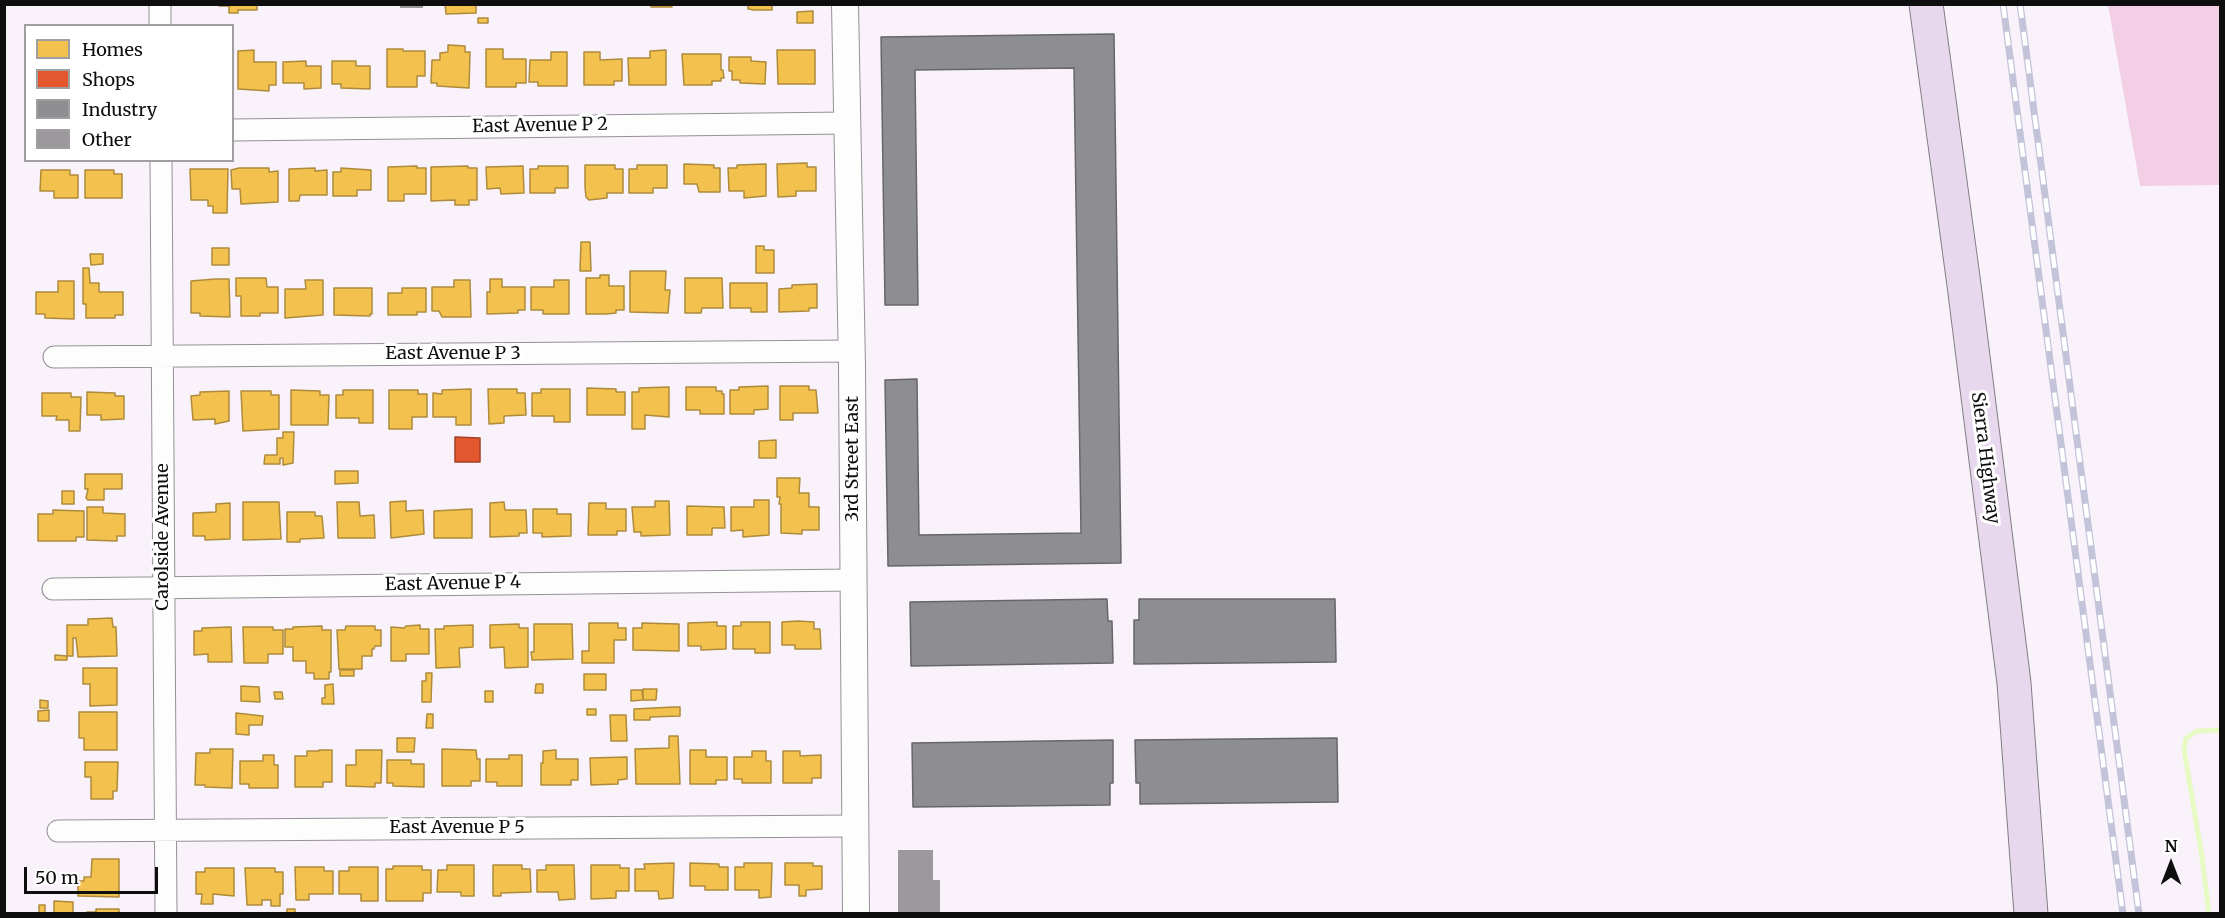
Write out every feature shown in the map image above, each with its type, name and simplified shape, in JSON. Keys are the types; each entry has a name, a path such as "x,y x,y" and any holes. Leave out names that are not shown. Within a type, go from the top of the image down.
{"main road":[{"name":"Sierra Highway","path":"1926,4 2014,683 2031,914"}],"street":[{"path":"160,4 160,24"},
{"name":"3rd Street East","path":"845,4 852,351 856,914"},
{"name":"East Avenue P 2","path":"234,129 847,123"},
{"name":"Carolside Avenue","path":"161,162 166,914"},
{"name":"East Avenue P 3","path":"54,357 852,351"},
{"name":"East Avenue P 4","path":"53,589 854,580"},
{"name":"East Avenue P 5","path":"58,831 855,826"}],"shaded area":[{"path":"2108,5 2220,5 2220,185 2140,186"}],"building: Homes":[{"path":"219,4 257,4 257,10 238,10 238,13 229,13 229,6 219,6"},
{"path":"445,4 476,4 476,13 446,14"},
{"path":"672,4 672,7 645,5"},
{"path":"748,4 772,4 772,10 748,9"},
{"path":"813,11 813,23 797,23 797,12"},
{"path":"478,18 488,18 488,23 478,23"},
{"path":"448,45 465,46 465,52 470,52 469,88 437,86 437,83 431,83 432,60 440,60 440,53 448,52"},
{"path":"387,49 425,51 425,76 417,76 417,87 387,87"},
{"path":"486,49 503,49 503,59 526,59 526,83 516,83 516,87 486,87"},
{"path":"254,50 254,62 276,62 276,85 269,85 269,91 238,89 238,51"},
{"path":"666,50 666,85 629,85 628,58 650,58 650,51"},
{"path":"777,50 815,50 815,84 778,84"},
{"path":"551,52 567,52 567,86 538,86 538,82 529,82 530,60 551,60"},
{"path":"584,52 600,52 600,60 622,59 622,81 614,81 614,85 584,85"},
{"path":"682,54 721,54 721,70 723,70 724,78 721,78 721,81 712,81 712,85 684,85"},
{"path":"729,57 751,57 751,61 766,62 765,84 740,83 740,80 732,80 732,71 729,71"},
{"path":"306,61 306,66 321,66 321,88 304,89 304,83 283,83 283,62"},
{"path":"332,61 356,61 356,66 370,66 370,89 341,88 341,84 332,84"},
{"path":"807,163 807,167 816,167 816,191 796,191 796,196 778,197 777,164"},
{"path":"684,164 714,165 714,168 720,168 720,192 699,192 697,184 684,184"},
{"path":"766,164 766,196 744,198 744,191 729,191 728,168 737,168 737,165"},
{"path":"585,165 615,165 615,169 623,169 623,193 607,193 607,198 589,200 586,197"},
{"path":"637,165 667,165 667,188 653,188 653,193 629,193 629,169 637,169"},
{"path":"417,166 417,168 426,168 426,194 404,194 404,201 388,201 388,167"},
{"path":"468,166 468,168 477,168 477,200 469,200 469,205 455,205 455,200 431,201 431,167"},
{"path":"523,166 524,193 501,194 500,188 487,189 486,167"},
{"path":"538,166 568,166 568,188 555,188 555,193 530,193 530,169 538,169"},
{"path":"269,168 269,172 278,171 278,202 241,204 240,189 232,189 231,170"},
{"path":"315,168 315,171 327,170 327,195 300,195 299,201 289,201 289,169"},
{"path":"341,168 371,170 371,190 357,190 357,196 333,196 333,172 341,172"},
{"path":"190,169 228,169 227,213 213,213 213,206 208,206 208,200 191,200"},
{"path":"41,170 70,170 70,175 78,175 78,198 54,198 54,191 40,191"},
{"path":"85,170 114,170 114,174 122,174 122,198 85,198"},
{"path":"581,242 590,242 591,271 580,271"},
{"path":"756,246 764,246 764,250 774,250 774,273 756,273"},
{"path":"212,248 229,248 229,265 212,265"},
{"path":"90,254 103,254 103,264 91,265"},
{"path":"83,268 89,268 90,283 99,283 99,292 123,292 123,315 115,315 115,318 86,318 86,304 83,304"},
{"path":"630,271 666,271 665,290 670,290 668,313 630,312"},
{"path":"600,275 609,275 609,286 624,286 624,310 616,310 616,313 586,314 586,278 600,278"},
{"path":"236,278 266,278 267,287 278,287 278,313 241,316 241,296 236,296"},
{"path":"685,278 722,278 723,308 702,308 701,313 685,313"},
{"path":"229,279 230,317 200,316 200,313 191,313 191,281"},
{"path":"490,279 502,279 502,287 525,287 525,310 518,310 518,313 487,314 487,292 490,292"},
{"path":"305,280 323,280 323,315 285,318 285,289 306,289"},
{"path":"454,280 470,280 471,317 442,317 439,311 432,311 432,287 454,287"},
{"path":"554,280 569,280 569,314 543,314 543,310 531,310 531,287 554,287"},
{"path":"58,281 74,281 74,319 45,318 45,314 36,314 36,292 58,292"},
{"path":"730,283 767,283 767,312 751,312 751,308 730,308"},
{"path":"817,284 817,308 809,308 809,311 779,312 779,289 792,288 792,285"},
{"path":"334,288 372,288 372,314 370,316 334,315"},
{"path":"402,288 426,288 426,312 417,312 417,315 388,315 388,293 402,293"},
{"path":"768,386 768,409 754,410 754,414 730,414 730,390 739,390 739,387"},
{"path":"780,386 809,386 809,390 816,390 818,413 793,413 793,420 780,420"},
{"path":"669,387 669,417 645,415 645,429 632,429 632,392 639,392 639,388"},
{"path":"686,387 716,387 716,391 722,391 724,414 700,414 700,410 686,410"},
{"path":"587,388 616,389 616,392 625,392 625,415 587,415"},
{"path":"471,389 471,425 456,425 456,417 433,417 433,393 442,394 442,390"},
{"path":"488,389 517,389 517,393 525,393 526,415 504,416 504,423 489,424"},
{"path":"541,389 570,389 570,422 554,422 554,416 532,416 532,393 541,393"},
{"path":"291,390 320,391 320,395 329,395 328,425 291,425"},
{"path":"343,390 373,390 373,423 359,423 359,418 336,418 336,395 343,395"},
{"path":"389,390 418,390 418,394 427,394 427,417 412,417 412,429 389,429"},
{"path":"229,391 229,421 215,424 215,419 193,420 191,396 200,395 200,392"},
{"path":"241,391 271,391 271,395 279,395 279,429 243,431"},
{"path":"87,392 115,393 115,396 124,396 124,419 101,420 101,415 87,415"},
{"path":"42,393 71,393 71,397 81,397 80,431 69,431 69,420 56,420 57,416 42,416"},
{"path":"283,432 294,432 293,463 283,465 283,458 280,458 280,464 264,464 265,455 277,455 277,438 283,438"},
{"path":"776,440 776,458 759,458 759,441"},
{"path":"335,471 358,471 358,483 335,484"},
{"path":"85,474 122,474 122,489 104,489 104,500 88,500"},
{"path":"777,478 800,478 799,493 809,493 809,507 819,507 819,530 802,530 802,534 781,533 781,504 779,504 780,497 777,497"},
{"path":"62,491 74,491 74,504 62,504"},
{"path":"754,500 769,500 769,535 743,537 743,530 731,531 731,507 754,507"},
{"path":"406,501 406,511 423,510 424,534 391,538 390,502"},
{"path":"655,501 669,501 670,535 641,536 641,532 634,532 632,507 655,507"},
{"path":"243,502 279,502 281,539 243,540"},
{"path":"337,502 359,502 360,516 374,515 375,538 338,538"},
{"path":"504,502 505,510 526,510 527,533 519,533 519,536 490,537 490,503"},
{"path":"230,503 230,539 205,540 205,536 193,536 193,513 216,512 216,504"},
{"path":"589,503 606,503 606,509 626,509 626,531 617,531 617,535 588,535"},
{"path":"687,506 724,507 725,528 712,528 712,535 687,535"},
{"path":"87,507 103,507 103,513 125,514 125,536 117,536 117,541 87,540"},
{"path":"472,509 472,538 434,538 434,511"},
{"path":"533,509 557,509 557,514 571,514 571,536 542,537 542,533 533,533"},
{"path":"53,510 84,511 84,537 76,537 76,541 38,541 38,514 53,514"},
{"path":"287,512 315,512 315,516 322,516 324,538 287,542"},
{"path":"112,618 113,627 116,627 117,656 78,657 76,638 73,638 73,656 67,656 67,625 88,625 88,619"},
{"path":"717,622 717,626 726,626 726,649 701,650 701,646 688,646 688,623"},
{"path":"741,622 770,622 770,653 755,653 755,649 733,649 733,626 741,626"},
{"path":"782,622 814,622 814,629 820,629 821,649 795,649 795,645 782,645"},
{"path":"589,623 618,623 618,628 626,628 626,640 614,640 614,663 582,663 582,651 589,651"},
{"path":"642,623 679,624 679,651 633,650 633,628 642,628"},
{"path":"519,624 519,628 528,628 528,667 505,668 504,647 490,648 490,625"},
{"path":"534,624 572,624 573,659 532,660"},
{"path":"420,625 420,629 429,629 429,654 406,654 406,661 391,661 391,627 404,628"},
{"path":"473,625 473,647 459,648 460,667 436,668 435,629 444,629 444,626"},
{"path":"322,626 322,630 331,630 331,672 329,672 329,679 314,679 314,673 306,673 306,661 293,661 293,647 285,647 285,629"},
{"path":"346,626 375,626 375,630 381,630 381,646 375,646 372,649 372,656 362,656 362,669 339,669 337,630 345,630"},
{"path":"231,627 232,662 208,662 208,654 194,655 194,631 202,631 202,628"},
{"path":"243,627 273,627 273,630 283,630 283,654 268,654 268,663 244,663"},
{"path":"55,655 67,656 67,660 55,660"},
{"path":"83,668 117,668 117,705 90,706 90,684 83,684"},
{"path":"340,670 354,670 354,676 340,676"},
{"path":"426,673 432,673 431,702 422,702 422,681 426,681"},
{"path":"584,674 606,674 606,690 584,690"},
{"path":"333,684 334,704 322,704 322,698 325,698 325,685"},
{"path":"536,684 543,684 543,693 535,693"},
{"path":"241,686 259,687 260,702 241,701"},
{"path":"643,689 657,689 656,700 643,700"},
{"path":"631,690 642,690 643,700 631,701"},
{"path":"485,691 493,691 493,702 485,702"},
{"path":"274,692 282,692 283,699 275,699"},
{"path":"40,700 48,701 48,708 40,708"},
{"path":"680,707 680,716 634,720 634,709"},
{"path":"587,709 596,709 596,715 587,715"},
{"path":"49,710 49,721 38,721 38,711"},
{"path":"79,712 117,712 117,750 84,750 84,738 79,738"},
{"path":"236,713 263,716 262,725 249,725 249,735 236,734"},
{"path":"427,714 433,714 433,728 426,728"},
{"path":"610,715 626,715 627,741 611,741"},
{"path":"669,736 678,736 680,784 636,784 635,749 669,748"},
{"path":"397,738 415,738 414,752 397,752"},
{"path":"210,749 233,749 232,788 195,785 196,753 210,753"},
{"path":"442,749 476,750 477,759 480,759 480,781 471,781 471,786 442,786"},
{"path":"332,750 332,782 323,782 323,787 295,787 295,756 307,756 307,751"},
{"path":"356,750 382,750 381,783 375,783 375,787 346,786 346,765 356,765"},
{"path":"556,750 556,759 578,759 578,780 571,780 571,785 541,785 543,751"},
{"path":"690,750 706,750 706,757 727,757 727,780 716,780 716,784 690,784"},
{"path":"752,751 766,751 766,761 771,761 771,783 742,783 742,779 734,779 734,757 752,757"},
{"path":"783,751 800,751 800,756 821,755 821,778 812,778 812,783 783,783"},
{"path":"263,755 274,755 274,765 278,765 278,788 249,788 249,784 240,784 240,761 263,761"},
{"path":"509,755 522,755 522,786 497,786 497,782 486,782 486,759 509,759"},
{"path":"627,757 627,779 618,780 618,784 591,785 590,758"},
{"path":"387,760 411,760 411,764 424,764 424,787 393,786 393,783 387,783"},
{"path":"85,762 118,762 117,791 113,791 113,799 91,799 91,777 85,777"},
{"path":"92,859 119,859 119,897 78,896 78,881 84,881 84,877 91,877"},
{"path":"674,863 673,898 659,899 658,891 635,891 635,869 645,869 644,864"},
{"path":"690,863 719,864 719,867 728,867 728,890 705,890 705,886 690,886"},
{"path":"744,863 772,863 771,897 759,898 759,890 735,890 735,867 744,867"},
{"path":"785,863 813,863 813,866 822,866 822,889 806,890 806,896 799,896 799,885 785,885"},
{"path":"447,865 474,865 474,896 461,896 461,892 437,892 438,870 447,870"},
{"path":"493,865 522,865 522,869 530,869 531,892 501,893 501,896 493,896"},
{"path":"546,865 574,865 575,899 559,900 558,892 537,892 537,870 546,870"},
{"path":"591,865 620,865 620,868 629,868 629,891 616,891 616,898 591,899"},
{"path":"393,866 422,866 422,870 431,870 431,893 423,893 423,901 386,901 386,869 393,869"},
{"path":"295,867 324,867 324,871 333,871 333,894 309,894 309,900 296,900"},
{"path":"349,867 378,867 378,901 361,901 361,894 339,894 339,871 349,871"},
{"path":"205,868 234,868 234,896 213,894 213,904 201,904 202,894 196,894 196,872 205,872"},
{"path":"245,868 275,868 275,872 283,872 283,894 280,894 280,906 271,906 271,900 262,900 262,905 247,905"},
{"path":"54,901 73,902 73,914 54,914"},
{"path":"39,905 45,905 45,913 39,913"},
{"path":"96,909 119,909 119,914 87,914 87,912 96,912"},
{"path":"287,909 295,909 295,914 287,914"}],"building: Shops":[{"path":"455,437 480,438 480,462 455,462"}],"building: Industry":[{"path":"1114,34 1121,563 888,566 885,380 917,379 919,535 1081,533 1074,68 915,70 918,305 885,305 881,37"},
{"path":"1107,599 1108,621 1112,621 1113,663 911,666 910,602"},
{"path":"1139,599 1335,599 1336,662 1134,664 1134,620 1139,620"},
{"path":"1337,738 1338,802 1140,804 1140,783 1136,783 1135,740"},
{"path":"1113,740 1113,783 1110,783 1110,805 913,807 912,743"}],"building: Other":[{"path":"400,4 423,4 423,8 400,8"},
{"path":"898,850 933,850 933,880 940,880 940,914 898,914"}],"waterway":[{"path":"2209,914 2184,750 2186,738 2197,731 2220,730"}],"railway":[{"path":"2003,4 2123,914"},
{"path":"2020,4 2139,914"}]}
